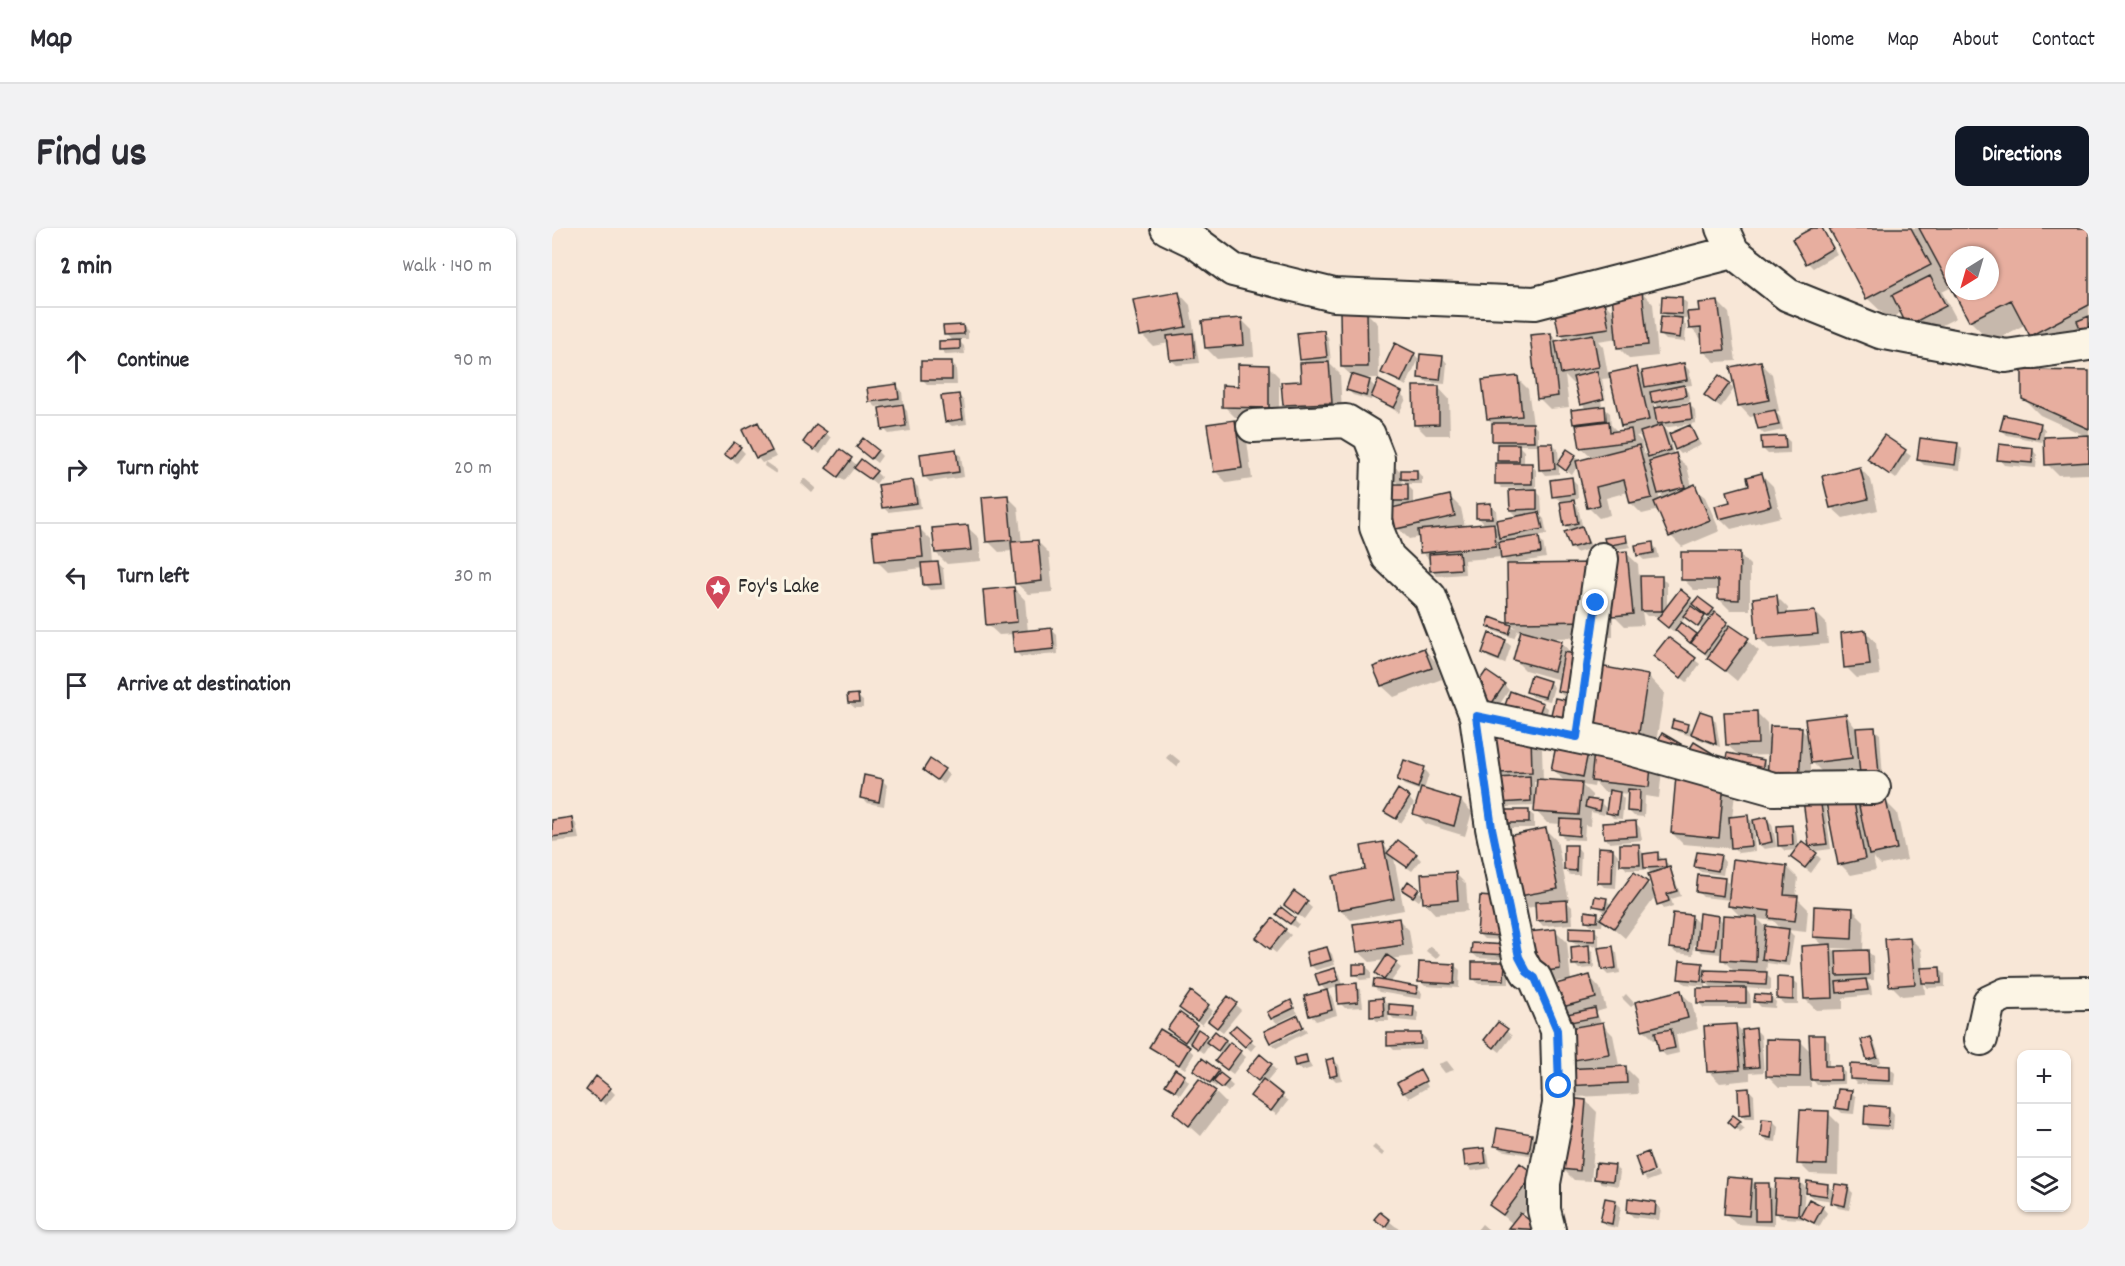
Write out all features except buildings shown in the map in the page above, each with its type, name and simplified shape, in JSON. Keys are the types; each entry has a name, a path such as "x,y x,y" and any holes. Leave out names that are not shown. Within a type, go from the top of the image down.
{"street":[{"path":"1167,228 1194,241 1233,270 1334,295 1535,303 1727,240 1788,296 1880,332 2006,356 2089,344"},
{"path":"1253,426 1346,421 1369,435 1377,458 1376,527 1388,557 1430,597 1476,716 1492,828 1519,957 1527,972 1535,978 1557,1030 1559,1104 1544,1183 1544,1210 1549,1230"},
{"path":"1577,737 1602,559"},
{"path":"1476,716 1620,746 1774,789 1874,788"},
{"path":"1981,1039 1989,1002 2007,994 2089,993"}],"place":[{"name":"Foy's Lake","path":"718,611"}],"route":[{"path":"1559,1086 1557,1030 1535,978 1527,972 1519,957 1492,828 1476,716 1577,737 1596,603"}]}
